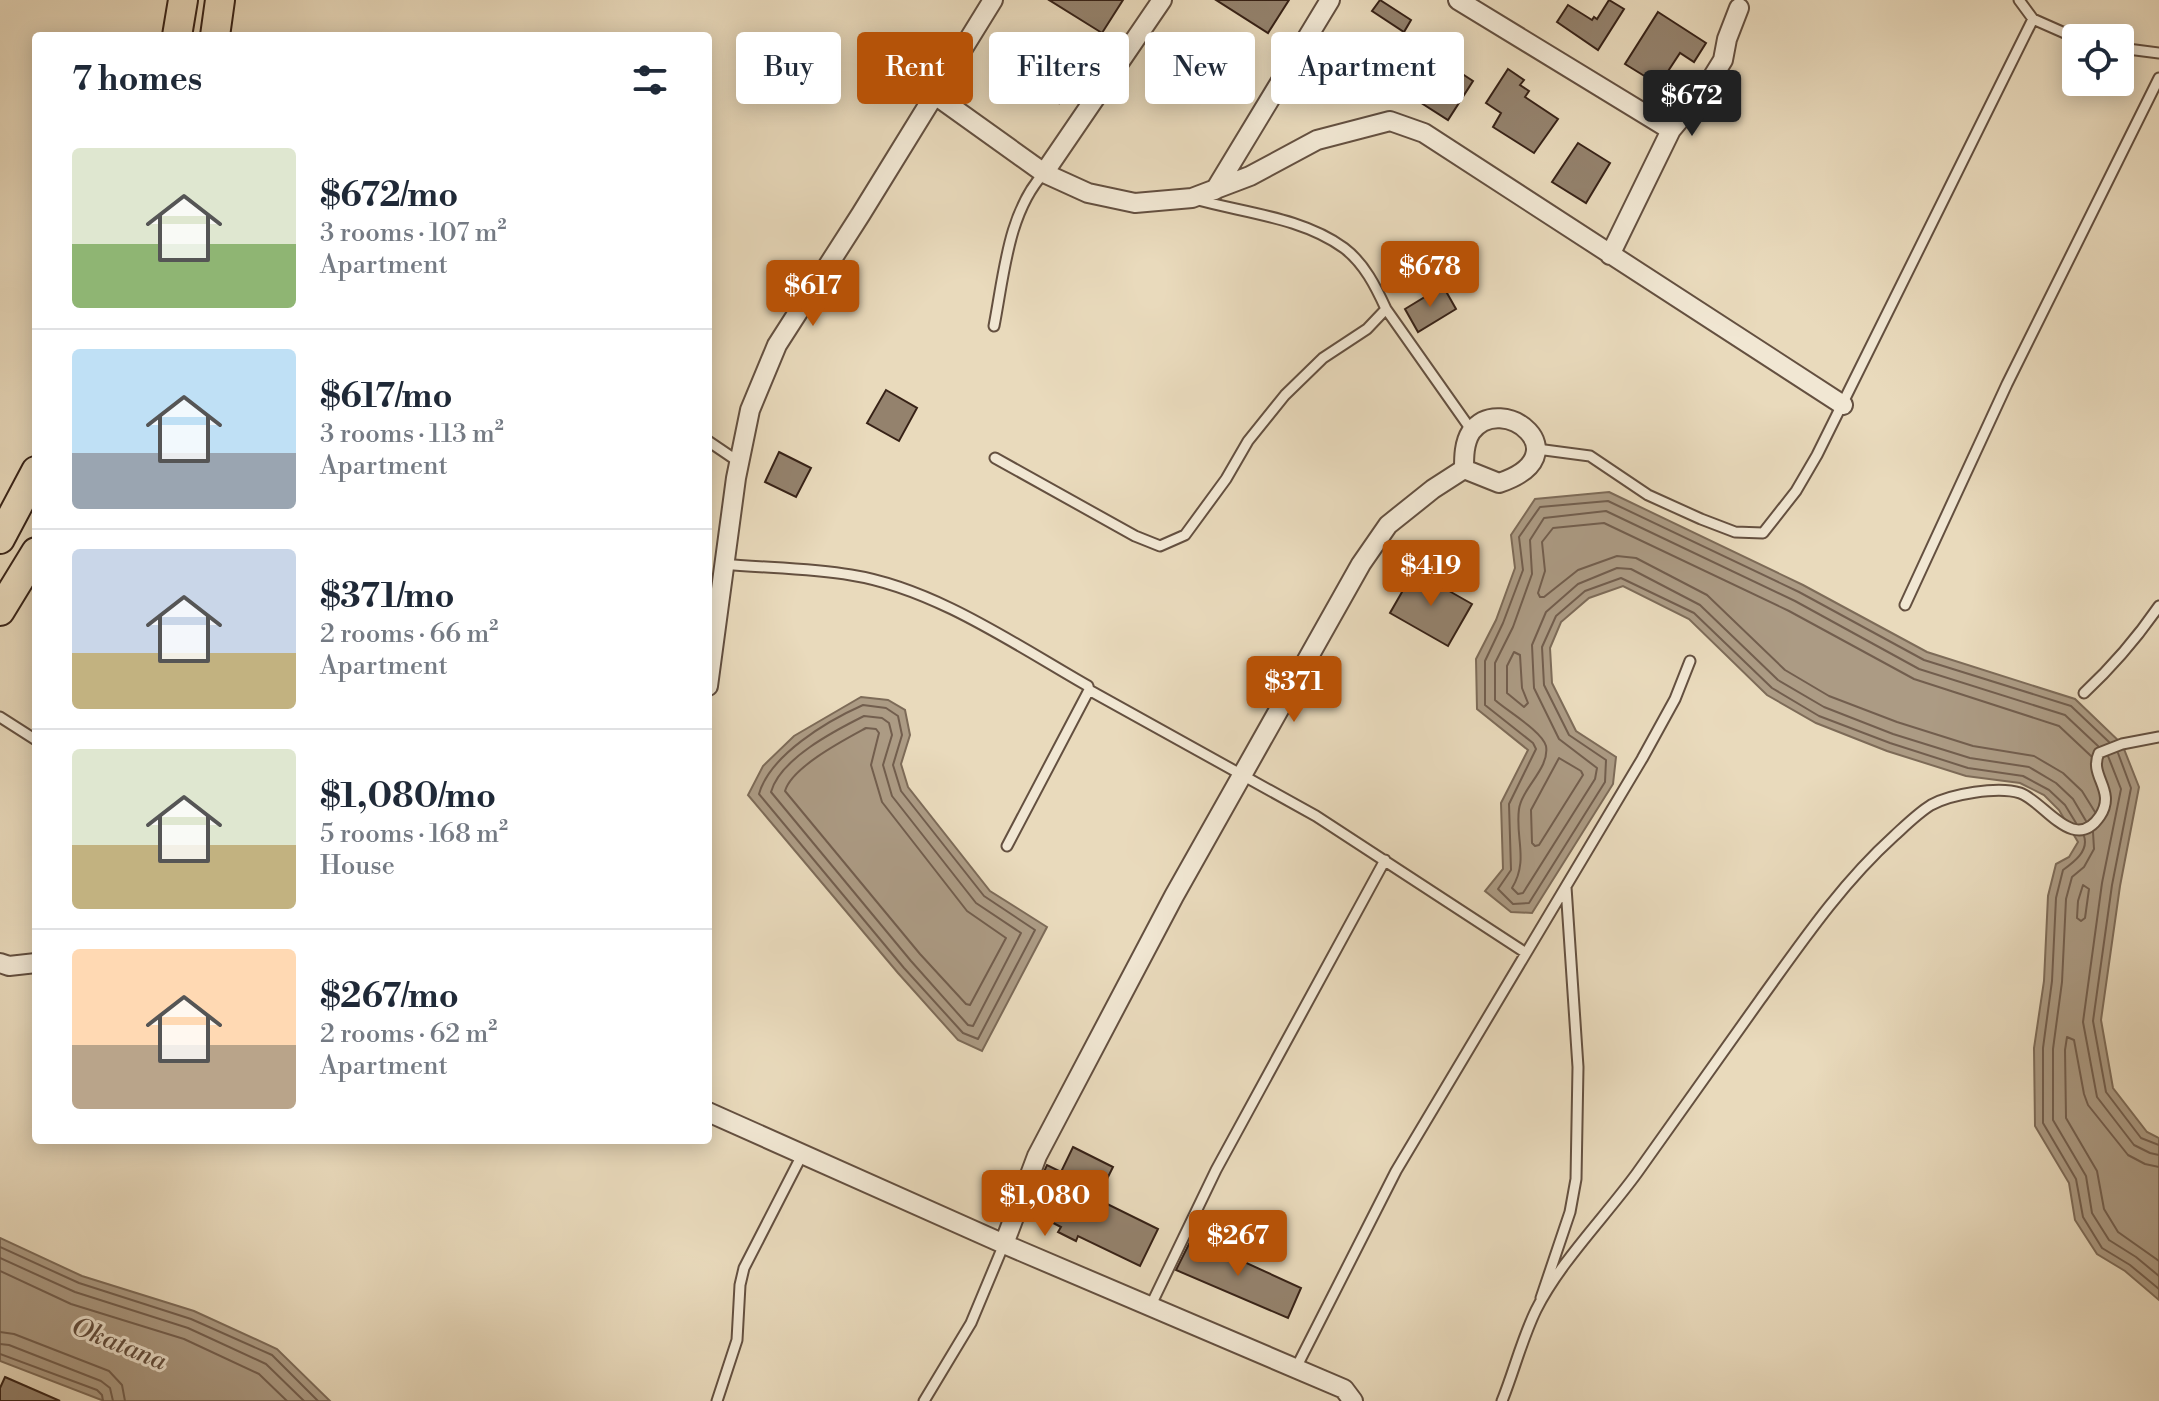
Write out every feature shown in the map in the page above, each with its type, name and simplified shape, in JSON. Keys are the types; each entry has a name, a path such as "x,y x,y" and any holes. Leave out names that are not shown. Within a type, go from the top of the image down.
{"main road":[{"path":"178,32 183,0"},
{"path":"216,32 220,0"},
{"path":"0,539 32,479"},
{"path":"0,611 32,559"}],"street":[{"path":"973,33 993,0"},
{"path":"1044,173 1162,0"},
{"path":"1215,190 1330,0"},
{"path":"1458,0 1671,130"},
{"path":"1610,255 1671,130 1705,89 1723,60 1732,4"},
{"path":"712,653 723,564 750,410 777,345 929,104"},
{"path":"948,104 1044,173 1088,193 1135,203 1192,198 1250,176 1317,140 1390,121 1424,133 1843,405"},
{"path":"1508,419 1521,424 1534,435 1537,449 1529,464 1515,478 1499,483 1464,469 1466,445 1472,431 1491,420 1508,419"},
{"path":"1004,1244 1037,1156 1241,775 1361,564 1388,525 1464,469"},
{"path":"0,963 9,966 32,963"},
{"path":"712,1114 1004,1244 1344,1389 1353,1401"}],"lane":[{"path":"2019,0 2033,19 2062,32"},
{"path":"1537,449 1590,456 1648,495 1701,519 1735,532 1763,533 1796,491 1843,405 2033,19"},
{"path":"2134,50 2159,53"},
{"path":"1905,605 2007,384 2159,78"},
{"path":"994,326 1011,239 1029,189 1044,173"},
{"path":"1192,198 1283,220 1344,248 1376,287 1386,309 1472,431"},
{"path":"995,458 1135,536 1160,546 1185,535 1226,479 1248,441 1285,395 1323,358 1367,329 1386,309"},
{"path":"712,444 739,462"},
{"path":"723,564 853,575 922,596 966,616 1088,686 1089,690 1316,816 1526,953"},
{"path":"2084,693 2139,636 2159,606"},
{"path":"1296,1368 1396,1171 1662,723 1690,661"},
{"path":"1007,846 1089,690"},
{"path":"0,717 32,737"},
{"path":"1537,1308 1814,925 1871,857 1899,831 1932,805 1994,789 2020,793 2060,825 2087,828 2097,820 2106,805 2106,794 2096,765 2099,753 2122,744 2159,737"},
{"path":"1151,1305 1216,1170 1385,860"},
{"path":"1502,1401 1570,1212 1576,1179 1578,1067 1566,887"},
{"path":"717,1401 737,1340 744,1268 803,1153"},
{"path":"924,1401 971,1323 1004,1244"}],"water":[{"path":"1609,492 1803,585 1927,652 2075,699 2122,744 2139,787 2120,886 2101,1020 2113,1088 2147,1132 2159,1138 2159,1300 2125,1271 2097,1254 2075,1220 2069,1183 2035,1126 2034,1048 2044,981 2048,896 2056,864 2069,857 2078,842 2059,810 2044,795 2020,783 1966,776 1887,751 1816,723 1767,695 1689,619 1623,586 1589,598 1561,622 1550,648 1552,683 1576,731 1616,757 1613,784 1532,913 1511,912 1485,891 1503,869 1501,803 1528,750 1477,709 1476,659 1496,620 1515,568 1511,535 1535,499"},
{"path":"861,697 888,700 905,710 910,735 901,764 908,787 990,891 1047,927 982,1051 958,1040 748,795 763,766 794,736"},
{"name":"Okatana","path":"0,1238 82,1276 194,1311 277,1349 330,1401 104,1401 0,1361"}],"building":[{"path":"1049,0 1123,0 1100,32"},
{"path":"1216,0 1289,0 1268,33"},
{"path":"1380,0 1411,20 1404,32 1372,11"},
{"path":"1609,0 1624,9 1598,50 1557,22 1568,5 1592,20 1594,17 1597,19"},
{"path":"1658,12 1706,43 1694,62 1680,53 1659,85 1625,64"},
{"path":"1508,69 1524,80 1520,85 1529,91 1525,97 1558,119 1534,153 1493,127 1501,113 1486,103"},
{"path":"1464,75 1473,81 1464,95"},
{"path":"1423,104 1458,104 1448,120"},
{"path":"1578,143 1610,163 1586,203 1552,182"},
{"path":"1443,286 1456,309 1418,332 1405,309"},
{"path":"886,390 917,408 899,441 867,423"},
{"path":"779,452 811,468 796,497 765,482"},
{"path":"1414,571 1472,604 1448,646 1390,613"},
{"path":"1073,1147 1113,1167 1097,1199 1158,1229 1140,1266 1078,1236 1076,1241 1058,1232 1061,1227 1032,1212 1048,1182 1041,1178 1047,1165 1061,1172"},
{"path":"1192,1238 1301,1288 1288,1318 1176,1270"},
{"path":"5,1377 60,1401 0,1401 0,1388"}]}
